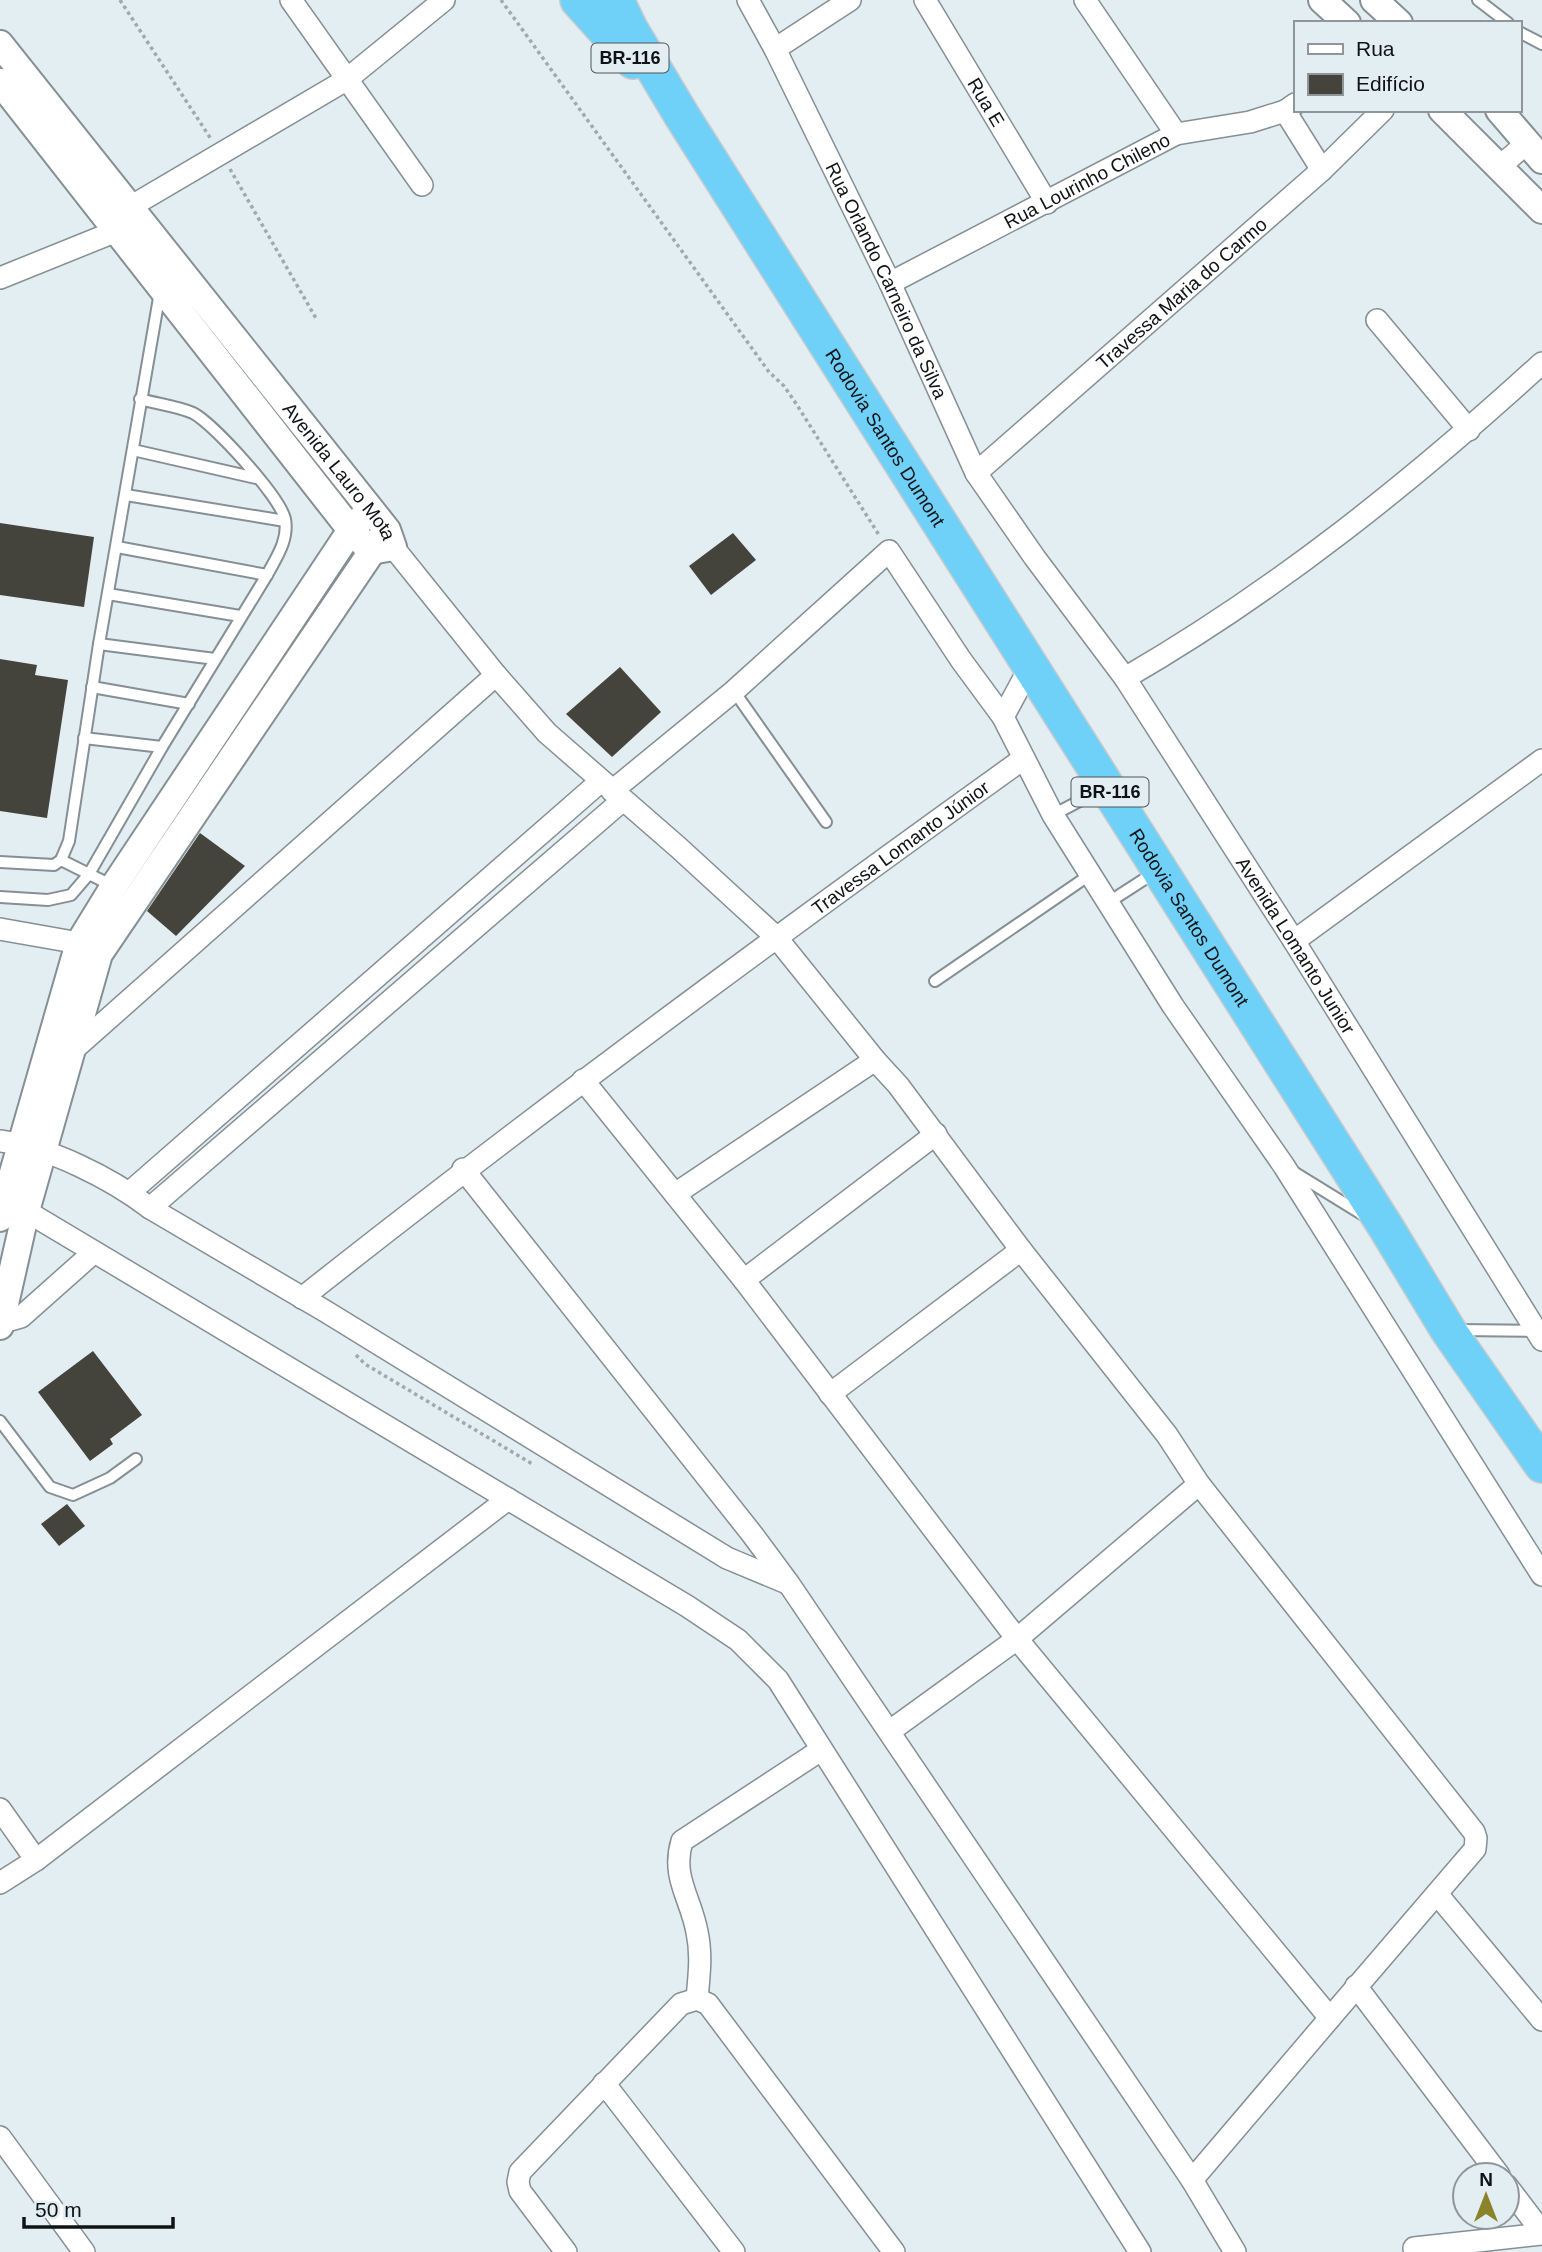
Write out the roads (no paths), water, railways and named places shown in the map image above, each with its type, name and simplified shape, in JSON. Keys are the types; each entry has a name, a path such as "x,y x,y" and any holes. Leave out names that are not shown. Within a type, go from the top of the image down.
{"highway":[{"name":"Rodovia Santos Dumont","path":"578,0 682,116"},
{"name":"Rodovia Santos Dumont","path":"616,0 630,29 682,116 1448,1329 1542,1465"}],"street":[{"path":"291,0 422,185"},
{"path":"0,278 129,219 346,80 443,0"},
{"name":"Rua Orlando Carneiro da Silva","path":"748,0 775,49 890,283 976,473 1035,558"},
{"path":"775,49 850,0"},
{"name":"Rua E","path":"925,0 1047,203"},
{"path":"1085,0 1176,134"},
{"path":"1322,0 1346,21"},
{"name":"Avenida Lauro Mota","path":"0,44 129,219 156,284 351,530 380,535"},
{"name":"Avenida Lauro Mota","path":"0,82 176,265 380,535"},
{"path":"1290,108 1322,170"},
{"name":"Rua Lourinho Chileno","path":"890,283 1176,134 1226,127 1290,108"},
{"name":"Travessa Maria do Carmo","path":"976,473 1322,170 1381,112"},
{"path":"1444,112 1542,210"},
{"path":"1498,168 1535,151 1501,112"},
{"path":"156,284 176,265"},
{"path":"1377,320 1469,430"},
{"path":"1125,678 1176,649 1322,547 1469,430 1542,363"},
{"path":"93,1253 21,1317 0,1324 8,1207 22,1145 89,948 351,530"},
{"path":"125,893 380,535 547,733 776,937 898,1085 1021,1250 1167,1435 1199,1484 1474,1832 1475,1849 1192,2180"},
{"path":"130,1192 734,691 889,551 961,660 1003,717 1053,815 1173,1006 1284,1166 1542,1575"},
{"name":"Avenida Lomanto Junior","path":"1035,558 1125,678 1294,941 1539,1335"},
{"path":"1003,717 1030,667"},
{"path":"72,1050 496,675"},
{"name":"Travessa Lomanto Júnior","path":"302,1298 464,1169 583,1080 1023,759"},
{"path":"1294,941 1542,760"},
{"path":"150,1208 612,790"},
{"path":"0,929 89,948"},
{"path":"22,1145 72,1050 89,948"},
{"path":"675,1194 875,1060"},
{"path":"583,1080 744,1280 1017,1639 1329,2018"},
{"path":"744,1280 936,1135"},
{"path":"22,1145 130,1192 150,1208 727,1558 789,1584"},
{"path":"464,1169 789,1584 1192,2180 1236,2252"},
{"path":"8,1207 93,1253 508,1499 687,1606 738,1640 778,1680 1140,2252"},
{"path":"830,1394 1021,1250"},
{"path":"890,1731 1017,1639 1199,1484"},
{"path":"0,1883 36,1860 508,1499"},
{"path":"697,1999 701,1957 697,1931 678,1875 682,1840 821,1750"},
{"path":"0,1809 36,1860"},
{"path":"1437,1894 1542,2020"},
{"path":"1356,1986 1488,2161"},
{"path":"566,2252 520,2191 520,2172 681,2004 697,1999 708,2004 894,2252"},
{"path":"604,2083 734,2252"},
{"path":"0,2137 84,2252"},
{"path":"1414,2248 1542,2233 1521,2205"}],"lane":[{"path":"1478,0 1504,21"},
{"path":"1521,33 1542,44"},
{"path":"0,862 54,865 61,860 69,841 99,644 126,495 156,284"},
{"path":"0,897 48,900 71,895 89,874 280,551 285,521 280,506 207,422 191,412 140,400"},
{"path":"133,450 257,478"},
{"path":"126,495 285,521"},
{"path":"117,547 267,575"},
{"path":"108,594 240,616"},
{"path":"99,644 215,659"},
{"path":"92,687 189,704"},
{"path":"734,691 826,822"},
{"path":"84,738 162,747"},
{"path":"1053,815 1107,787"},
{"path":"61,860 125,893"},
{"path":"1109,902 1159,870"},
{"path":"935,981 1091,874"},
{"path":"1284,1166 1387,1229"},
{"path":"1448,1329 1539,1335"},
{"path":"0,1421 50,1487 73,1495 110,1478 136,1459"}]}
